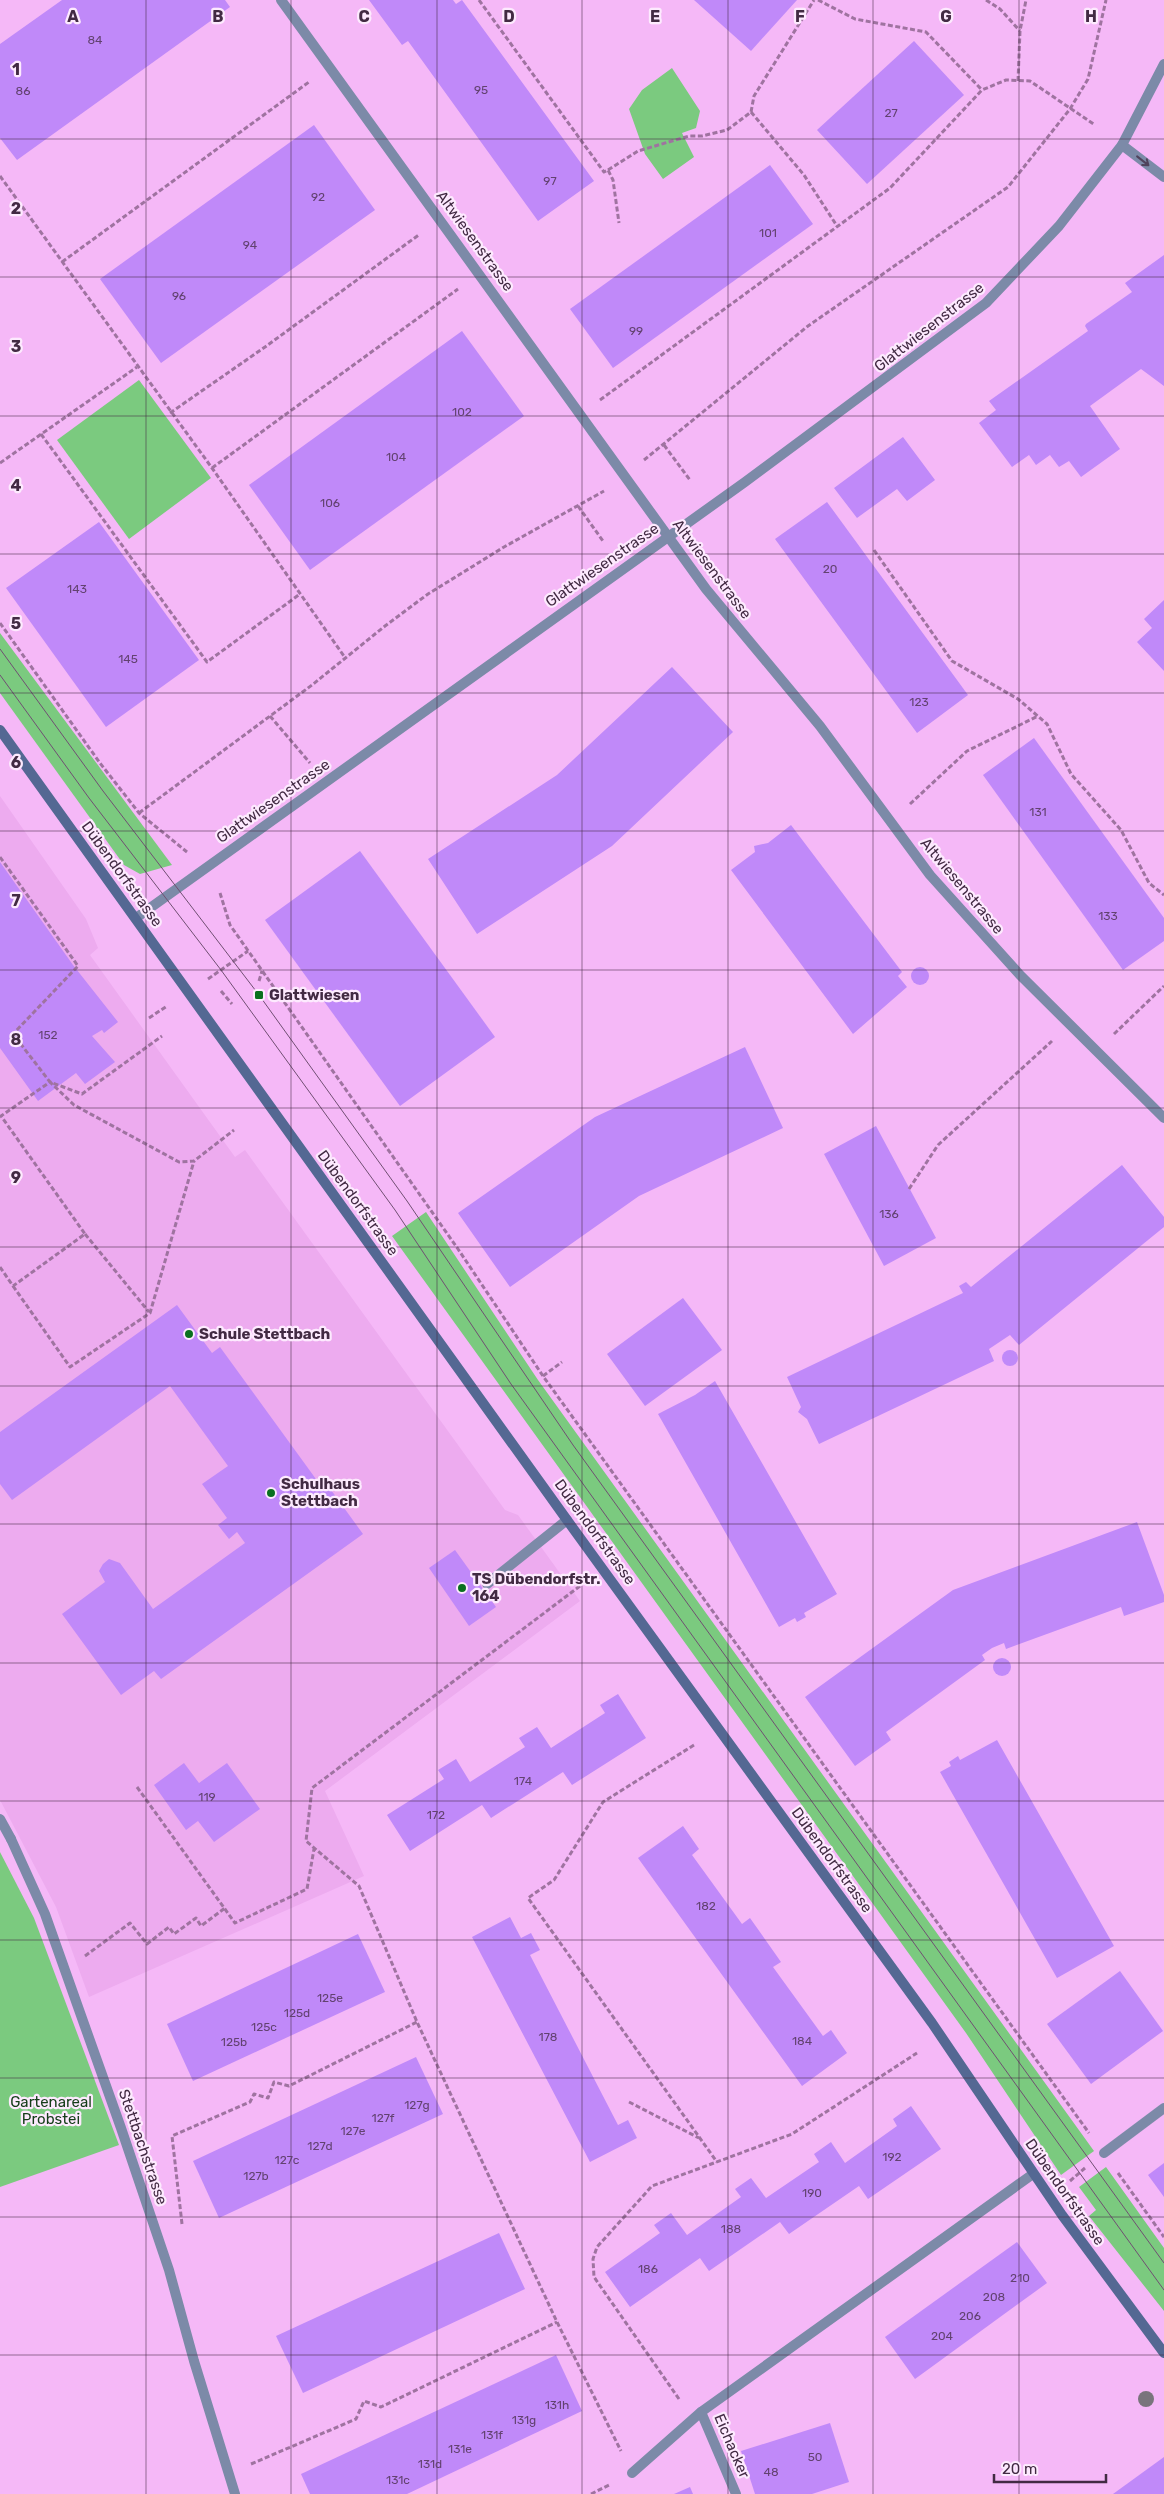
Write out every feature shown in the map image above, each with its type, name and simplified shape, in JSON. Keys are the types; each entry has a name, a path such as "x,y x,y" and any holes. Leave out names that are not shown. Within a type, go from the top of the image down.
{"street":[{"name":"Altwiesenstrasse","path":"281,0 668,536 729,618 820,726 930,875 1020,976 1164,1118"},
{"name":"Glattwiesenstrasse","path":"136,918 777,459 986,303 1059,226 1122,145 1164,64"},
{"path":"1122,145 1164,177"},
{"name":"Dübendorfstrasse","path":"0,730 567,1520 932,2023 1033,2174 1164,2353"},
{"path":"487,1584 567,1520"},
{"name":"Stettbachstrasse","path":"0,1818 45,1914 64,1972 121,2128 169,2270 194,2361 235,2494"},
{"path":"1104,2154 1164,2108"},
{"path":"702,2412 1033,2174"},
{"name":"Eichacker","path":"632,2473 692,2418 702,2412 736,2494"}],"path":[{"path":"479,0 604,172 638,151 690,136 702,136 727,130 751,112 754,96 816,0 855,19 926,32 982,90"},
{"path":"986,0 1000,9 1020,31"},
{"path":"1018,81 1020,31 1026,0"},
{"path":"642,462 808,326 1008,188 1070,109 1088,79 1106,0"},
{"path":"62,262 312,80"},
{"path":"599,401 890,188 982,90 1006,80 1030,81 1095,125"},
{"path":"751,112 804,175 837,226"},
{"path":"608,170 614,180 619,206 619,223"},
{"path":"0,176 170,413 212,468 346,658"},
{"path":"170,413 265,347 422,232"},
{"path":"212,468 461,287"},
{"path":"0,463 137,367"},
{"path":"41,434 207,662 300,594"},
{"path":"664,445 690,480"},
{"path":"139,813 270,716 428,594 504,547 604,491"},
{"path":"578,506 603,541"},
{"path":"874,550 952,661 1018,700 1047,724 1071,774 1121,830 1148,883 1164,895"},
{"path":"0,624 100,763 139,813 188,852"},
{"path":"270,716 326,782"},
{"path":"910,804 967,751 1038,716"},
{"path":"0,857 78,966 13,1034 50,1082 74,1105 179,1162 194,1161 234,1130"},
{"path":"220,893 230,924 458,1249 543,1376 1164,2237"},
{"path":"259,981 262,970"},
{"path":"1113,1034 1164,986"},
{"path":"50,1082 82,1094 162,1036"},
{"path":"910,1190 938,1145 1056,1037"},
{"path":"50,1082 1,1116 85,1234 150,1313"},
{"path":"0,1267 70,1367 150,1313 194,1161"},
{"path":"13,1286 85,1234"},
{"path":"543,1376 562,1362"},
{"path":"580,1586 312,1788 306,1841 359,1886 417,2022 557,2322 632,2473"},
{"path":"694,1745 603,1802 554,1880 528,1898 717,2162"},
{"path":"137,1787 235,1923 307,1889 314,1848"},
{"path":"64,1972 130,1923 147,1944 169,1928 174,1934 196,1918 201,1926 224,1908"},
{"path":"182,2232 172,2136 250,2102 254,2094 268,2098 274,2082 288,2086 417,2022"},
{"path":"692,2418 594,2277 592,2259 597,2247 652,2186 792,2134 917,2053"},
{"path":"629,2102 700,2139"},
{"path":"1074,2187 1069,2180 1104,2154"},
{"path":"228,2473 356,2419 364,2401 381,2407 557,2322"}],"shaded area":[{"name":"Schule Stettbach","path":"0,796 86,919 98,948 90,955 235,1157 245,1150 505,1510 518,1515 580,1601 325,1791 364,1876 89,1997 56,1907 0,1800"}],"green space":[{"path":"672,68 700,111 696,128 682,133 694,157 663,179 645,154 629,109 642,90"},
{"path":"139,380 211,478 129,539 57,440"},
{"path":"0,633 172,865 140,874 124,865 0,693"},
{"path":"426,1212 538,1380 1094,2151 1061,2175 966,2033 392,1236"},
{"name":"Gartenareal Probstei","path":"0,1852 34,1918 119,2145 0,2187"},
{"path":"1106,2167 1164,2248 1164,2311 1089,2216 1096,2210 1079,2187"}],"building":[{"path":"62,0 225,0 230,7 17,160 0,138 0,44"},
{"path":"369,0 453,0 456,4 462,0 594,181 538,221 408,41 402,45"},
{"path":"694,0 797,0 751,51"},
{"path":"914,41 964,95 867,184 817,130"},
{"path":"314,125 375,210 161,363 100,279"},
{"path":"770,165 813,224 613,368 570,309"},
{"path":"1164,255 1164,386 1141,369 1090,406 1120,449 1081,477 1069,461 1059,467 1050,455 1036,465 1029,455 1012,467 979,423 996,410 989,401 1088,331 1085,326 1086,324 1132,292 1125,283"},
{"path":"462,331 524,416 310,570 249,485"},
{"path":"903,437 935,480 907,501 897,489 857,518 834,488"},
{"path":"827,502 968,695 917,733 775,539"},
{"path":"99,522 199,660 106,727 6,588"},
{"path":"1164,600 1164,671 1137,642 1152,628 1144,619"},
{"path":"672,667 733,732 612,846 477,934 428,859 557,775"},
{"path":"1034,738 1164,918 1164,941 1123,970 983,775"},
{"path":"791,825 902,972 898,976 907,987 853,1034 731,870 755,852 754,846 768,843"},
{"path":"360,851 495,1037 400,1106 265,920"},
{"path":"0,862 73,965 118,1022 104,1033 102,1030 92,1036 115,1062 85,1084 76,1073 38,1101 0,1048"},
{"path":"920,967 926,970 929,976 926,982 920,985 914,982 911,976 914,970"},
{"path":"745,1047 783,1128 639,1196 510,1287 458,1213 595,1117"},
{"path":"876,1126 936,1238 884,1266 824,1154"},
{"path":"1122,1165 1164,1217 1164,1227 1019,1345 1010,1335 989,1349 994,1361 819,1444 807,1419 798,1412 801,1407 787,1377 963,1293 959,1286 966,1282 971,1287"},
{"path":"683,1298 722,1350 645,1406 607,1354"},
{"name":"Schulhaus Stettbach","path":"177,1305 212,1353 220,1347 321,1486 326,1483 363,1534 161,1679 154,1671 121,1695 62,1614 105,1582 99,1571 109,1559 120,1563 153,1609 245,1543 237,1532 229,1539 218,1525 227,1518 202,1484 228,1466 170,1386 12,1500 0,1484 0,1432"},
{"path":"1010,1350 1016,1352 1018,1358 1016,1364 1010,1366 1004,1364 1002,1358 1004,1352"},
{"path":"715,1381 837,1594 804,1613 806,1617 797,1622 795,1618 779,1627 658,1414 695,1395"},
{"path":"1137,1522 1164,1595 1164,1602 1124,1616 1121,1607 1006,1649 1004,1643 992,1648 982,1655 985,1660 886,1732 891,1740 855,1766 805,1697 953,1590"},
{"name":"TS Dübendorfstr. 164","path":"455,1550 496,1607 469,1626 429,1568"},
{"path":"1002,1658 1008,1661 1011,1667 1008,1673 1002,1676 996,1673 993,1667 996,1661"},
{"path":"618,1694 646,1738 572,1785 563,1772 491,1818 482,1805 410,1851 387,1815 444,1779 438,1770 456,1759 470,1782 525,1747 519,1738 537,1727 551,1748 605,1713 600,1705"},
{"path":"997,1740 1114,1946 1057,1978 940,1772 951,1766 949,1762 958,1756 960,1760"},
{"path":"184,1763 199,1783 227,1763 260,1809 214,1842 198,1821 186,1830 154,1785"},
{"path":"683,1826 699,1849 692,1855 742,1924 750,1918 781,1962 773,1967 823,2036 831,2030 847,2053 802,2086 638,1858"},
{"path":"510,1917 521,1938 531,1933 540,1950 530,1955 618,2125 628,2120 637,2138 590,2162 472,1937"},
{"path":"358,1934 385,1992 193,2081 167,2024"},
{"path":"1120,1971 1163,2031 1091,2084 1047,2024"},
{"path":"416,2057 443,2114 219,2218 193,2161"},
{"path":"911,2106 941,2149 868,2199 859,2186 789,2234 780,2222 709,2271 700,2258 630,2307 605,2272 660,2233 654,2225 671,2213 687,2235 741,2197 735,2189 751,2178 766,2198 819,2162 814,2154 831,2142 845,2163 897,2126 893,2119"},
{"path":"1164,2163 1164,2197 1148,2175"},
{"path":"499,2233 525,2289 303,2393 276,2336"},
{"path":"1017,2242 1047,2283 915,2379 885,2337"},
{"path":"556,2355 582,2411 407,2494 310,2494 301,2474"},
{"path":"830,2423 849,2482 812,2494 755,2494 741,2451"},
{"path":"1164,2457 1164,2494 1113,2494"},
{"path":"690,2487 693,2494 674,2494"}],"tram line":[{"path":"0,649 103,791 259,995 407,1201 573,1445 1164,2263"},
{"path":"0,675 89,798 221,970 395,1210 511,1384 1164,2290"}],"place":[{"name":"Glattwiesen","path":"259,995"},
{"name":"Schule Stettbach","path":"189,1334"},
{"name":"Schulhaus Stettbach","path":"271,1493"},
{"name":"TS Dübendorfstr. 164","path":"462,1588"}]}
